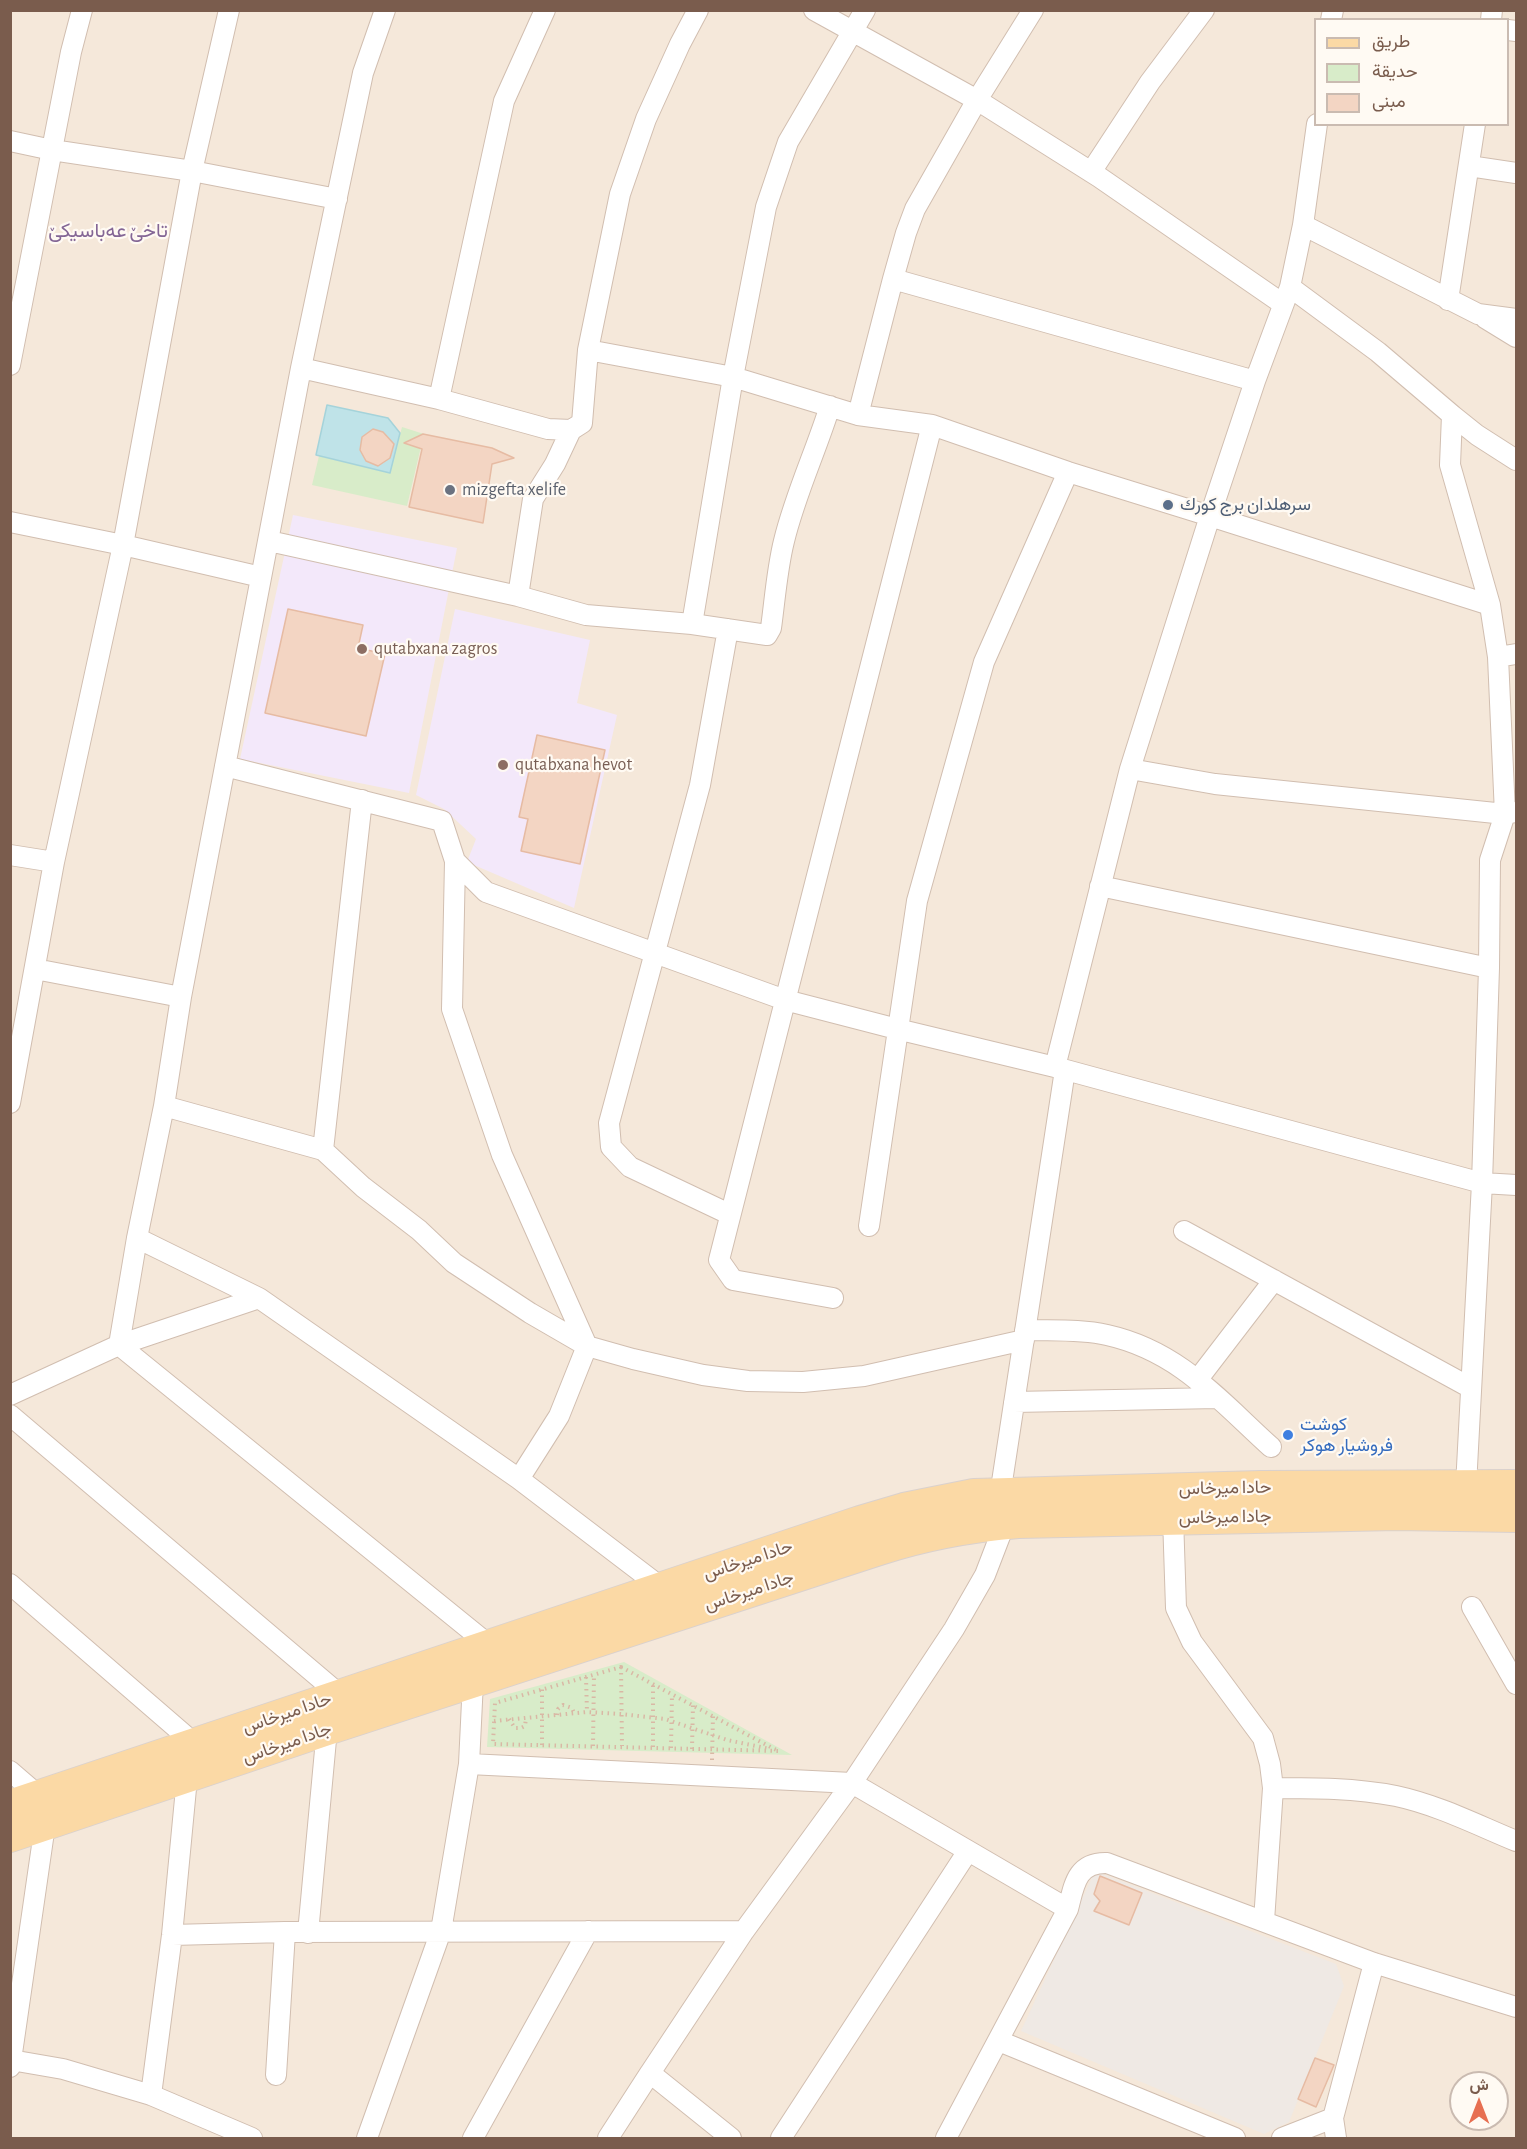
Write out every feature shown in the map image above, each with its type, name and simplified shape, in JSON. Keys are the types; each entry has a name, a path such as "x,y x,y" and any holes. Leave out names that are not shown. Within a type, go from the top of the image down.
{"main road":[{"name":"حادا ميرخاس","path":"32,1809 195,1744 904,1509 975,1495 1003,1509 1261,1487 1516,1486"},
{"name":"جادا ميرخاس","path":"10,1836 32,1809 187,1778 327,1729 906,1540 961,1528 1003,1509 1173,1517 1397,1514 1516,1516"}],"street":[{"path":"10,365 71,52 82,10"},
{"path":"10,1103 54,862 123,545 192,171 229,10"},
{"path":"119,1346 137,1238 164,1106 181,998 301,368 363,73 385,10"},
{"path":"440,399 504,100 545,10"},
{"path":"518,596 533,499 555,464 571,430 582,423 588,350 621,194 646,119 698,10"},
{"path":"814,10 977,100 1378,352 1477,435 1516,460"},
{"path":"692,624 733,377 766,207 788,142 865,10"},
{"path":"858,415 892,279 915,209 977,100 1033,10"},
{"path":"1091,172 1150,82 1204,10"},
{"path":"608,2139 744,1931 852,1783 954,1629 985,1575 1003,1509 1014,1402 1060,1068 1100,886 1130,769 1210,516 1286,296 1302,225 1317,126"},
{"path":"1448,300 1475,126"},
{"path":"10,141 52,150 192,171 337,199"},
{"path":"1469,166 1516,173"},
{"path":"1302,225 1478,314 1516,337"},
{"path":"892,279 1255,381"},
{"path":"1478,314 1516,320"},
{"path":"588,350 733,377 858,415 932,425 1068,472 1490,605"},
{"path":"301,368 440,399 548,429 571,430"},
{"path":"269,541 518,596 586,615 692,624 767,635 771,628 783,543 798,491 830,406"},
{"path":"1452,415 1450,465 1507,656 1511,813 1490,860 1482,1183 1466,1486"},
{"path":"833,1298 733,1280 718,1260 932,425"},
{"path":"869,1226 917,901 984,662 1068,472"},
{"path":"10,522 261,577"},
{"path":"728,629 700,785 609,1123 611,1147 630,1167 729,1214"},
{"path":"225,766 442,821 455,861 452,1009 502,1155 587,1346 559,1416 519,1479"},
{"path":"1130,769 1215,784 1511,813"},
{"path":"323,1150 362,800"},
{"path":"10,855 54,862"},
{"path":"455,861 486,892 785,1000 1060,1068 1482,1183 1516,1185"},
{"path":"1100,886 1489,968"},
{"path":"35,969 181,998"},
{"path":"164,1106 323,1150 363,1187 419,1230 454,1263 587,1346 703,1375 748,1381 802,1382 864,1376 1024,1335 1072,1331 1106,1335 1139,1344 1170,1359 1198,1379 1271,1447"},
{"path":"1184,1232 1471,1388"},
{"path":"137,1238 259,1298 519,1479 662,1588"},
{"path":"1198,1379 1274,1280"},
{"path":"10,1395 119,1346 259,1298"},
{"path":"119,1346 489,1645"},
{"path":"1014,1402 1217,1398"},
{"path":"10,1415 340,1695"},
{"path":"1173,1517 1176,1608 1192,1642 1263,1738 1273,1788 1264,1921"},
{"path":"10,1584 195,1744"},
{"path":"1472,1607 1516,1682"},
{"path":"367,2139 441,1931 469,1764 474,1681"},
{"path":"308,1933 327,1729"},
{"path":"469,1764 852,1783 1068,1909"},
{"path":"10,1771 32,1809 11,2064 63,2069 151,2095 252,2139"},
{"path":"151,2095 172,1935 187,1778"},
{"path":"1273,1788 1330,1787 1397,1797 1443,1810 1516,1841"},
{"path":"781,2139 968,1851"},
{"path":"946,2139 1068,1909 1077,1878 1082,1871 1098,1863 1107,1863 1374,1963 1516,2007"},
{"path":"473,2139 588,1931"},
{"path":"172,1935 285,1932 744,1931"},
{"path":"276,2075 285,1932"},
{"path":"1336,2139 1333,2118 1374,1963"},
{"path":"999,2041 1235,2139"},
{"path":"650,2073 731,2139"},
{"path":"1282,2139 1333,2118"}],"path":[{"path":"621,1667 622,1746"},
{"path":"621,1667 779,1751 751,1748 712,1750 493,1744 495,1703 594,1674 621,1667"},
{"path":"593,1746 594,1674"},
{"path":"586,1677 587,1712"},
{"path":"653,1684 653,1747"},
{"path":"542,1689 542,1767"},
{"path":"671,1748 672,1694"},
{"path":"557,1715 558,1709 563,1706 572,1708 574,1713"},
{"path":"692,1749 693,1706"},
{"path":"494,1721 587,1712 621,1714 672,1721 751,1748"},
{"path":"712,1716 712,1776"},
{"path":"509,1719 515,1728 521,1728 525,1726 526,1718"},
{"path":"751,1737 751,1748"}],"shaded area":[{"path":"11,11 1516,11 1516,2138 11,2138"},
{"path":"293,515 457,548 409,793 240,759"},
{"path":"455,609 590,640 577,703 617,715 574,908 467,862 476,839 444,809 416,795"},
{"path":"1095,1871 1336,1964 1344,1986 1289,2122 1264,2134 1021,2031"}],"green space":[{"path":"402,427 424,434 407,506 312,485 319,456 390,473"},
{"path":"624,1662 792,1755 487,1747 490,1699"}],"water":[{"path":"327,405 388,418 400,433 390,473 316,455"}],"building":[{"path":"373,429 383,432 394,444 390,458 378,466 366,461 360,450 362,437"},
{"path":"423,434 492,448 514,458 492,464 483,523 409,507 422,449 404,443"},
{"path":"288,609 363,625 358,648 385,654 366,736 265,713"},
{"path":"537,735 605,750 580,864 521,851 528,819 519,817"},
{"path":"1100,1876 1142,1893 1129,1925 1094,1911 1100,1901 1094,1894"},
{"path":"1315,2058 1334,2065 1316,2107 1298,2099"}],"place":[{"name":"mizgefta xelife","path":"450,490"},
{"name":"سرهلدان برج كورك","path":"1168,505"},
{"name":"qutabxana zagros","path":"362,649"},
{"name":"qutabxana hevot","path":"503,765"},
{"name":"كوشت فروشيار هوكر","path":"1288,1435"}],"district":[{"name":"تاخێ عه‌باسيكێ","path":"108,231"}]}
